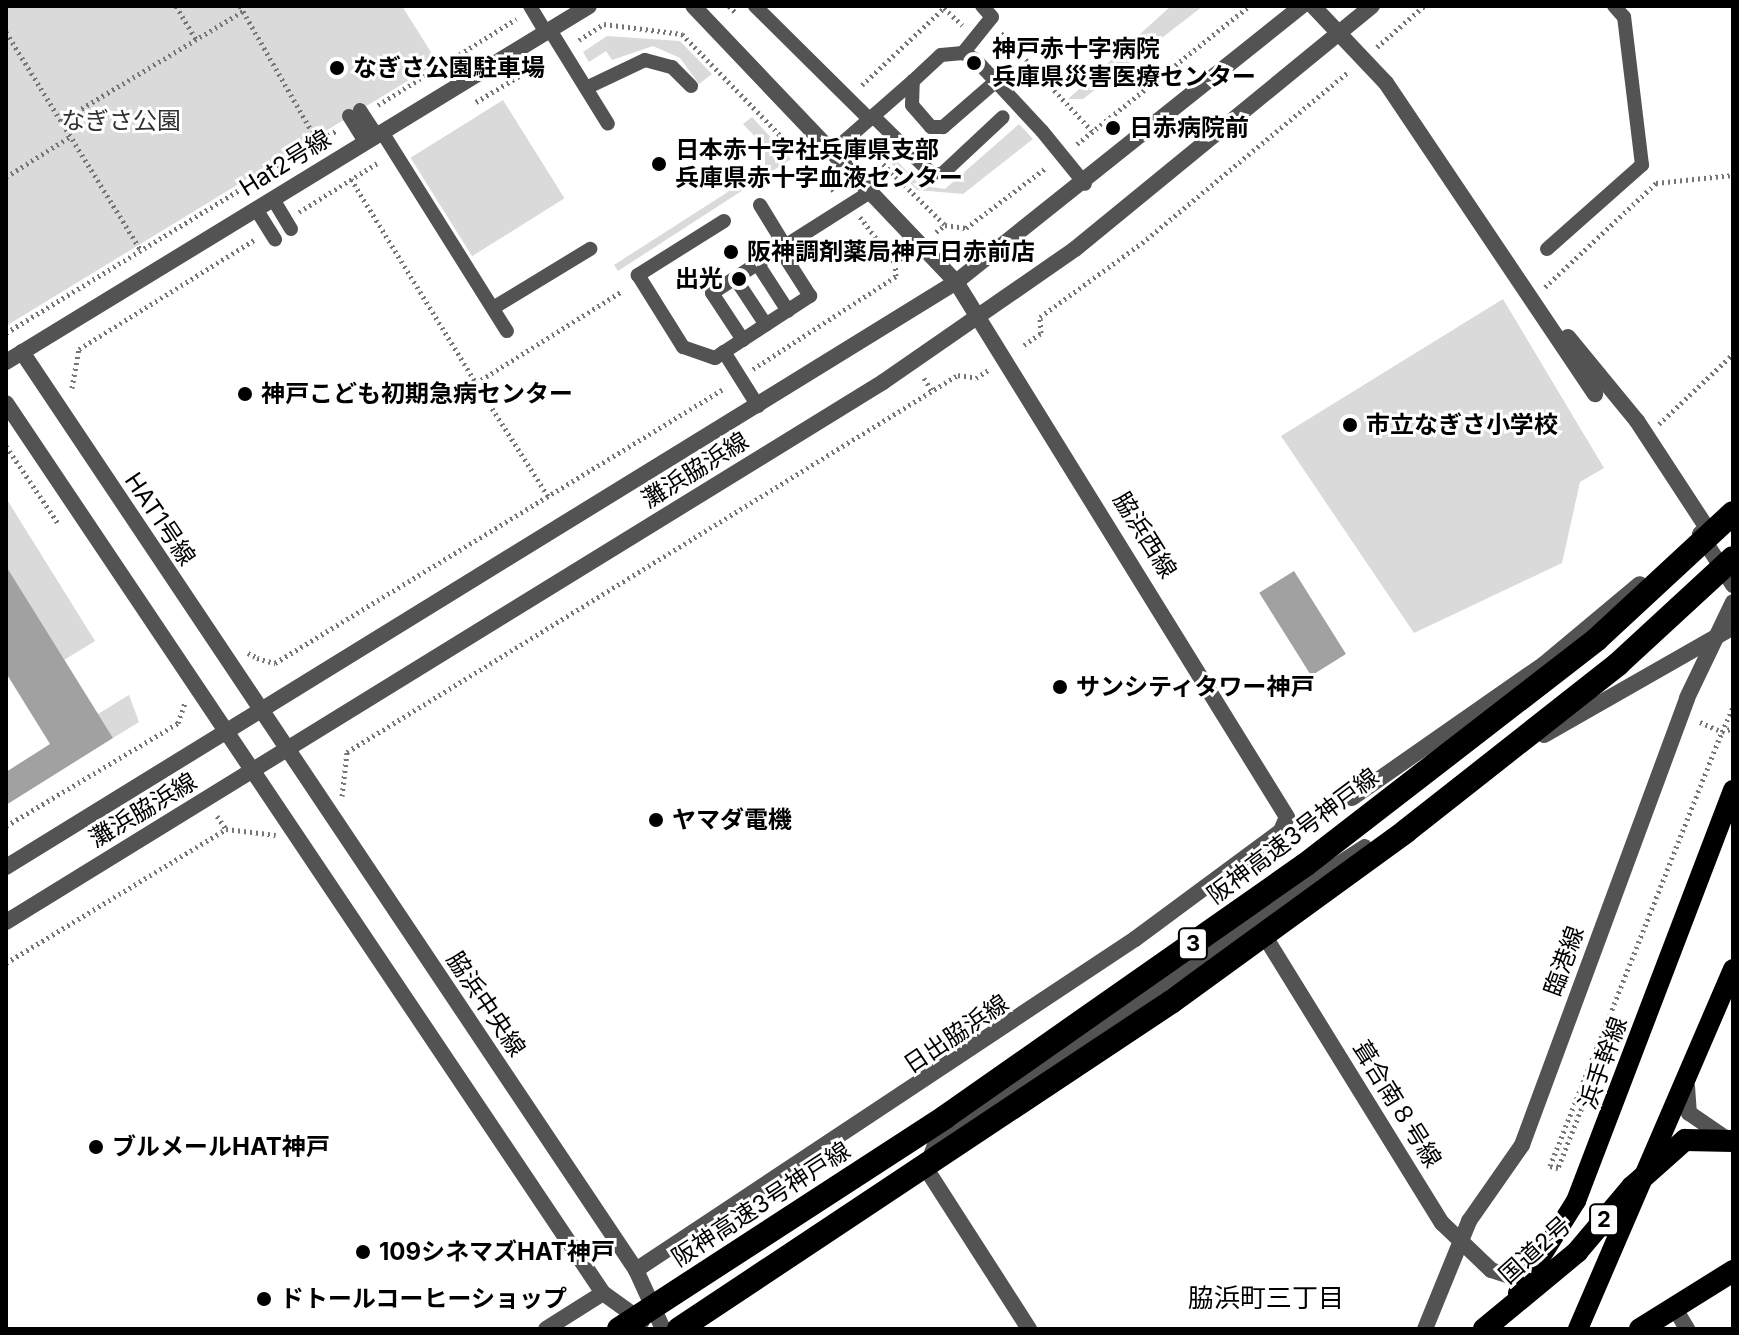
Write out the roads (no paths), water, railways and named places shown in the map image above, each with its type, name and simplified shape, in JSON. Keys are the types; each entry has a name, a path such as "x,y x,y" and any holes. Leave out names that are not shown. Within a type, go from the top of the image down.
{"highway":[{"name":"阪神高速3号神戸線","path":"619,1329 945,1117 1305,865 1597,639 1733,513"},
{"name":"3","path":"682,1329 1171,1002 1394,840 1618,664 1733,558"},
{"name":"国道2号","path":"1482,1329 1577,1252 1653,1165 1685,1140 1733,1141"},
{"path":"1640,1329 1733,1271"}],"main road":[{"name":"浜手幹線","path":"1482,1329 1527,1282 1576,1201 1733,790"},
{"path":"1578,1329 1653,1165 1733,969"}],"street":[{"name":"Hat2号線","path":"6,362 589,6"},
{"path":"693,6 956,282"},
{"name":"灘浜脇浜線","path":"6,867 956,282 1085,184 1302,6"},
{"path":"1313,6 1386,83 1484,224 1595,394"},
{"name":"灘浜脇浜線","path":"6,922 255,770 979,316 1177,170 1372,6"},
{"path":"1352,798 1543,665 1707,528 1637,421 1556,322 1490,220 1484,224"},
{"name":"脇浜西線","path":"956,282 1287,817"},
{"name":"HAT1号線","path":"22,352 260,712"},
{"path":"6,403 603,1293 652,1329"},
{"path":"1700,534 1733,585"},
{"name":"臨港線","path":"1425,1329 1469,1221 1522,1145 1687,698 1733,602"},
{"path":"682,1329 927,1170 936,1142 1254,919 1482,772 1733,627"},
{"name":"脇浜中央線","path":"260,712 636,1270 663,1329"},
{"name":"日出脇浜線","path":"636,1270 1135,939 1281,831 1287,817"},
{"name":"葺合南８号線","path":"1254,919 1442,1223 1491,1270 1527,1282"},
{"path":"1687,1086 1689,1113 1706,1131 1733,1141"},
{"path":"927,1170 1029,1329"},
{"path":"546,1329 603,1293"},
{"path":"1674,1307 1687,1329"}],"lane":[{"path":"755,6 874,115 932,174 942,174 1003,117"},
{"path":"832,152 941,55 963,53 992,17 982,6"},
{"path":"1547,249 1642,165 1624,17 1614,6"},
{"path":"531,8 563,50 608,124"},
{"path":"963,53 995,82 1085,184"},
{"path":"586,88 645,60 672,67 691,86"},
{"path":"913,81 912,105 931,127 943,127 995,82"},
{"path":"874,115 912,105"},
{"path":"356,115 374,137 394,152 507,331"},
{"path":"743,340 712,293 870,192"},
{"path":"273,199 289,225"},
{"path":"724,221 638,275 683,347 715,358 810,296 760,205"},
{"path":"256,209 272,235"},
{"path":"493,308 590,249"},
{"path":"757,263 788,311"},
{"path":"735,278 766,325"},
{"path":"724,352 758,406"}],"place":[{"name":"神戸赤十字病院 兵庫県災害医療センター","path":"974,63"},
{"name":"なぎさ公園駐車場","path":"337,68"},
{"name":"日赤病院前","path":"1113,128"},
{"name":"日本赤十字社兵庫県支部 兵庫県赤十字血液センター","path":"659,164"},
{"name":"阪神調剤薬局神戸日赤前店","path":"731,252"},
{"name":"出光","path":"739,279"},
{"name":"神戸こども初期急病センター","path":"245,394"},
{"name":"市立なぎさ小学校","path":"1350,425"},
{"name":"サンシティタワー神戸","path":"1060,687"},
{"name":"ヤマダ電機","path":"656,820"},
{"name":"ブルメールHAT神戸","path":"96,1147"},
{"name":"109シネマズHAT神戸","path":"363,1252"},
{"name":"ドトールコーヒーショップ","path":"264,1299"}],"district":[{"name":"脇浜町三丁目","path":"1266,1298"}],"park label":[{"name":"なぎさ公園","path":"121,121"}]}
